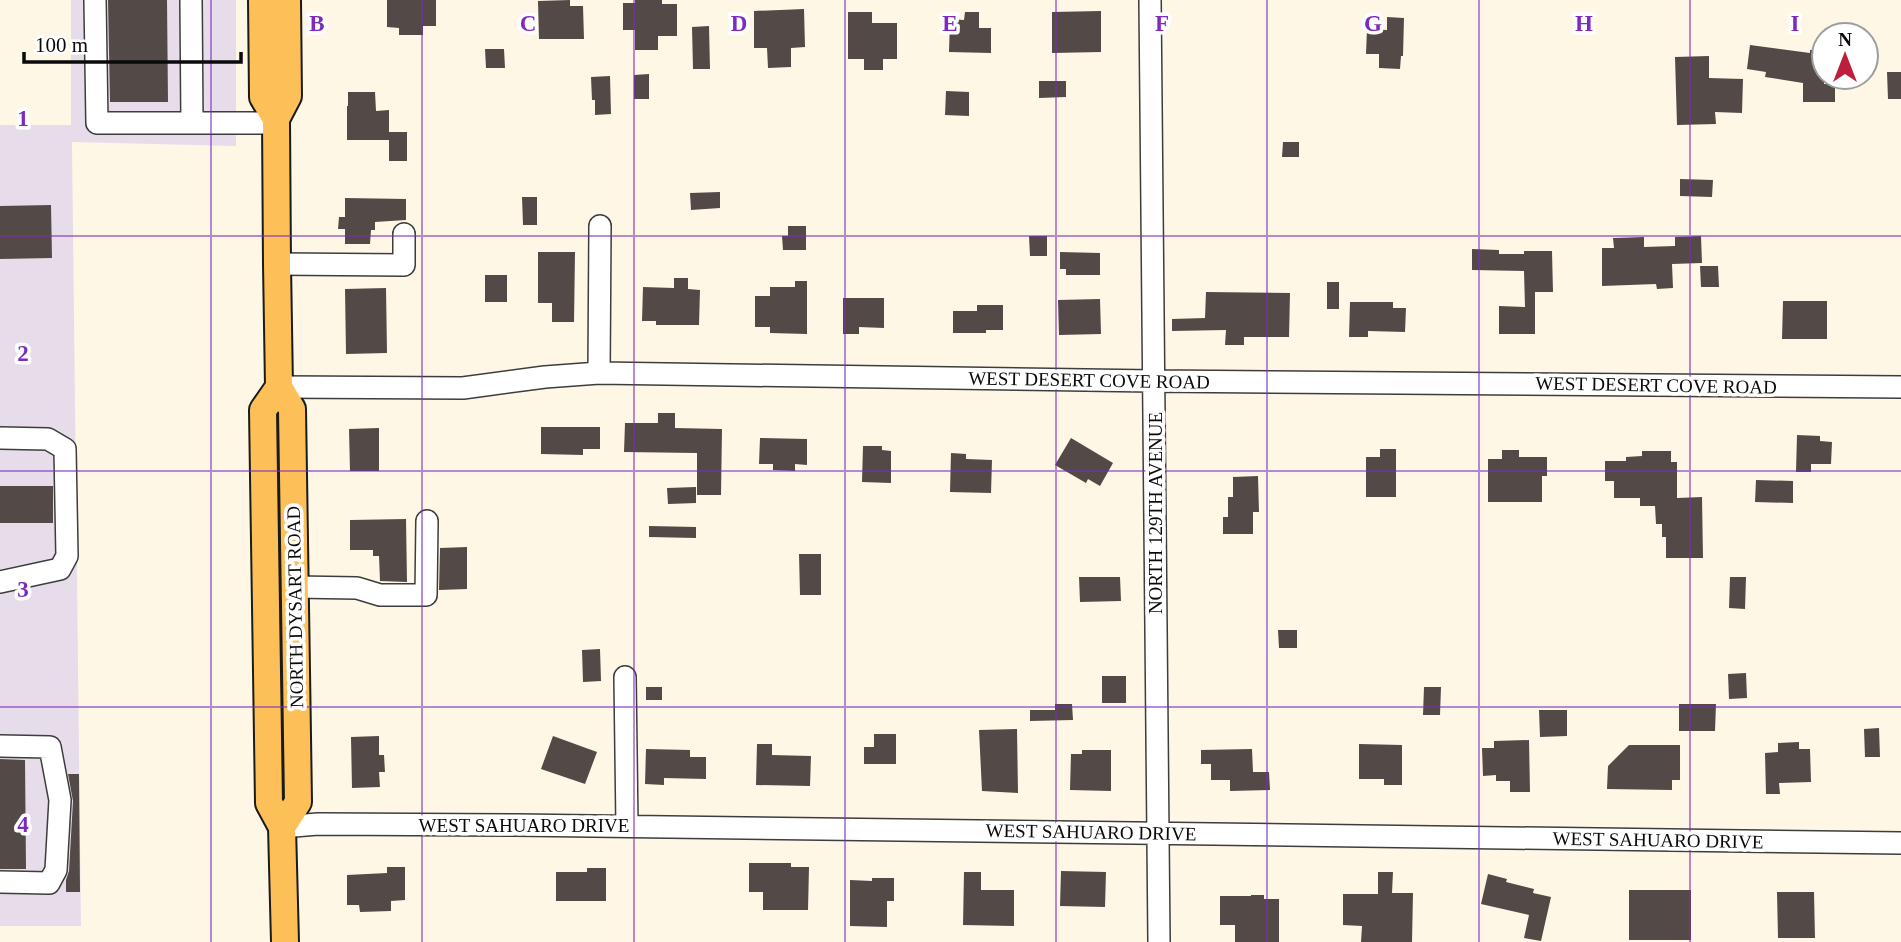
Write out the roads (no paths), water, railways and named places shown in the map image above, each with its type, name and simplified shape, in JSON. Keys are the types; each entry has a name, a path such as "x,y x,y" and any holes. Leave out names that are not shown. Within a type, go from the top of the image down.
{"main road":[{"name":"NORTH DYSART ROAD","path":"262,0 262,97 276,121"},
{"name":"NORTH DYSART ROAD","path":"282,827 298,802 292,409 279,387 277,264 276,121 288,96 287,0"},
{"name":"NORTH DYSART ROAD","path":"279,387 263,410 269,803 282,827 285,942"}],"street":[{"path":"94,0 97,123 276,121"},
{"path":"191,0 192,123"},
{"name":"NORTH 129TH AVENUE","path":"1150,0 1159,942"},
{"path":"599,373 600,226"},
{"path":"277,264 404,265 404,234"},
{"name":"WEST DESERT COVE ROAD","path":"279,387 463,388 599,373 1901,387"},
{"path":"0,438 48,439 65,449 67,556 60,569 0,582"},
{"path":"295,587 357,588 380,595 426,595 426,521"},
{"path":"625,677 626,826"},
{"path":"0,746 50,747 60,800 55,870 49,883 0,882"},
{"name":"WEST SAHUARO DRIVE","path":"282,827 318,824 626,826 1901,843"}]}
